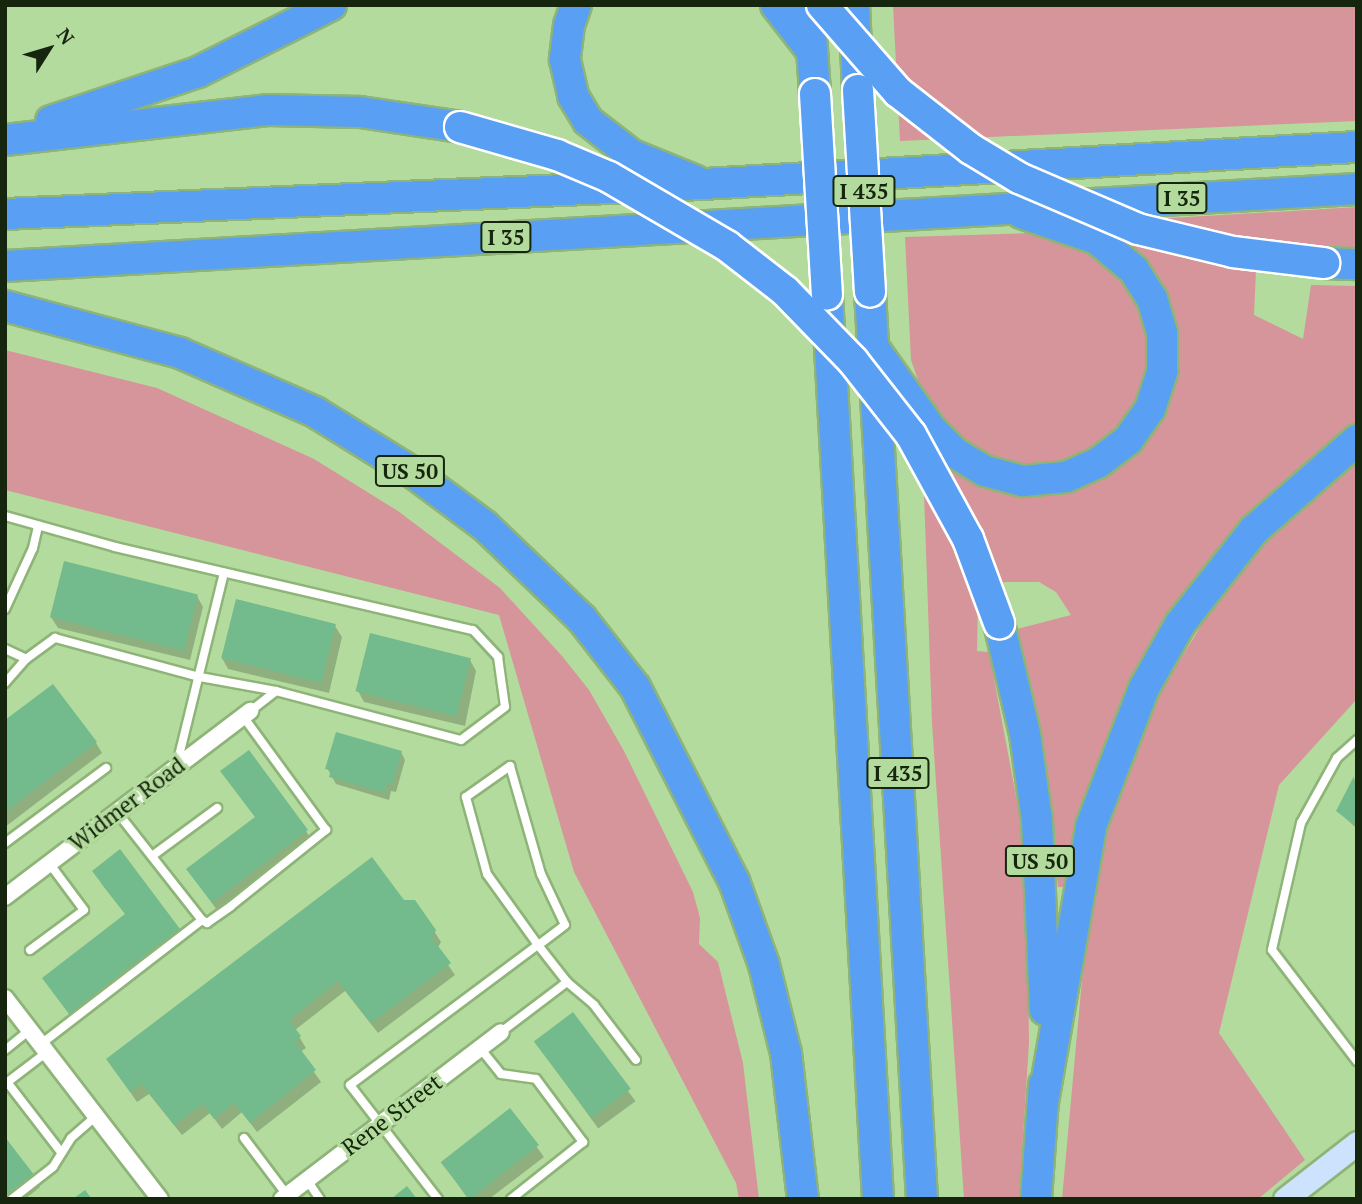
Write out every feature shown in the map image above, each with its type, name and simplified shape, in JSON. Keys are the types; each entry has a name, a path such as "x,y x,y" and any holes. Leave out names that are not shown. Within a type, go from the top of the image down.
{"highway":[{"path":"5,138 198,72 331,5"},
{"path":"576,5 569,25 565,60 573,96 588,121 632,155 703,184"},
{"path":"776,5 812,51"},
{"name":"I 435","path":"809,5 878,1199"},
{"path":"822,5 898,92 971,149 1019,178 1138,229 1233,252 1324,263 1357,264"},
{"name":"I 435","path":"853,5 922,1199"},
{"name":"US 50","path":"5,138 267,110 360,112 460,127 545,151 610,177 727,246 785,291 853,361 911,435 968,539 999,623 1025,734 1037,820 1046,961 1043,1102 1035,1199"},
{"name":"I 35","path":"5,214 703,184 1357,147"},
{"name":"I 35","path":"5,266 1357,189"},
{"path":"873,347 937,436 985,471 1023,481 1066,477 1099,462 1128,440 1150,409 1162,371 1162,333 1152,299 1130,265 1097,239 1008,208"},
{"name":"US 50","path":"5,306 180,353 315,412 415,474 485,526 582,619 635,687 713,835 739,893 764,965 786,1053 803,1199"},
{"path":"1043,1102 1091,826 1143,688 1180,624 1238,549 1296,490 1357,440"}],"main road":[{"path":"1285,1199 1357,1143"}],"street":[{"name":"Widmer Road","path":"5,897 246,714"},
{"path":"5,998 160,1199"},
{"name":"Rene Street","path":"285,1197 501,1032"}],"lane":[{"path":"5,516 224,573 473,630 498,657 505,707 461,740 276,691 200,677 55,638 26,659 5,683"},
{"path":"5,609 33,548 38,526"},
{"path":"177,767 224,573"},
{"path":"5,649 26,659"},
{"path":"117,812 207,923 326,831 246,714 276,691"},
{"path":"1357,740 1337,758 1301,823 1272,950 1357,1061"},
{"path":"438,1199 350,1085 538,945 565,925 541,874 510,766 466,797 487,874 538,945 567,982 594,1005 636,1060"},
{"path":"5,843 106,768"},
{"path":"152,856 217,808"},
{"path":"30,950 84,910 49,863"},
{"path":"61,1152 6,1083 44,1048 202,920"},
{"path":"501,1032 567,982"},
{"path":"5,1050 30,1030"},
{"path":"481,1048 501,1074 536,1079 583,1142 511,1199"},
{"path":"12,1199 53,1167 61,1152 96,1115"},
{"path":"244,1138 285,1197"},
{"path":"306,1180 320,1199"}],"shaded area":[{"path":"893,5 1357,5 1357,121 900,141"},
{"path":"1357,207 1357,255 1257,247 1254,315 1303,339 1311,285 1357,286 1357,428 1135,682 1085,802 1065,887 1058,887 1041,729 1017,629 1071,615 1056,592 1039,582 1005,582 978,598 977,651 989,652 1019,812 1027,884 1029,1043 1019,1199 964,1199 932,723 924,493 943,460 1088,480 1172,350 1107,230 1137,220"},
{"path":"1031,233 1068,243 1100,260 1126,282 1149,328 1153,361 1144,397 1123,429 1096,452 1039,472 985,461 927,406 911,360 905,237"},
{"path":"5,350 157,388 314,459 398,511 500,588 562,656 589,690 624,751 693,892 700,918 699,944 718,962 743,1063 759,1199 739,1199 736,1183 574,872 499,615 5,490"},
{"path":"1357,458 1357,699 1279,785 1219,1033 1305,1160 1258,1199 1062,1199 1088,914 1110,817 1155,700 1225,587 1267,537"}],"building":[{"path":"64,561 198,594 184,651 50,617"},
{"path":"236,599 336,624 321,683 221,658"},
{"path":"370,633 471,658 456,716 355,691"},
{"path":"53,684 97,742 5,812 5,720"},
{"path":"336,732 402,751 392,785 387,784 385,793 329,777 331,770 325,769"},
{"path":"249,750 308,830 212,903 186,869 255,817 220,771"},
{"path":"1354,776 1357,818 1353,824 1336,811"},
{"path":"120,849 180,929 69,1014 42,978 125,914 92,871"},
{"path":"372,857 404,900 415,900 436,930 432,938 451,963 371,1023 338,981 289,1020 301,1036 295,1042 316,1070 250,1123 234,1103 214,1119 203,1104 174,1125 142,1084 130,1092 106,1059"},
{"path":"573,1012 631,1089 592,1118 534,1041"},
{"path":"510,1108 539,1145 470,1199 441,1162"},
{"path":"5,1137 35,1176 5,1198"},
{"path":"407,1186 417,1199 391,1199"},
{"path":"85,1190 92,1199 73,1199"}]}
